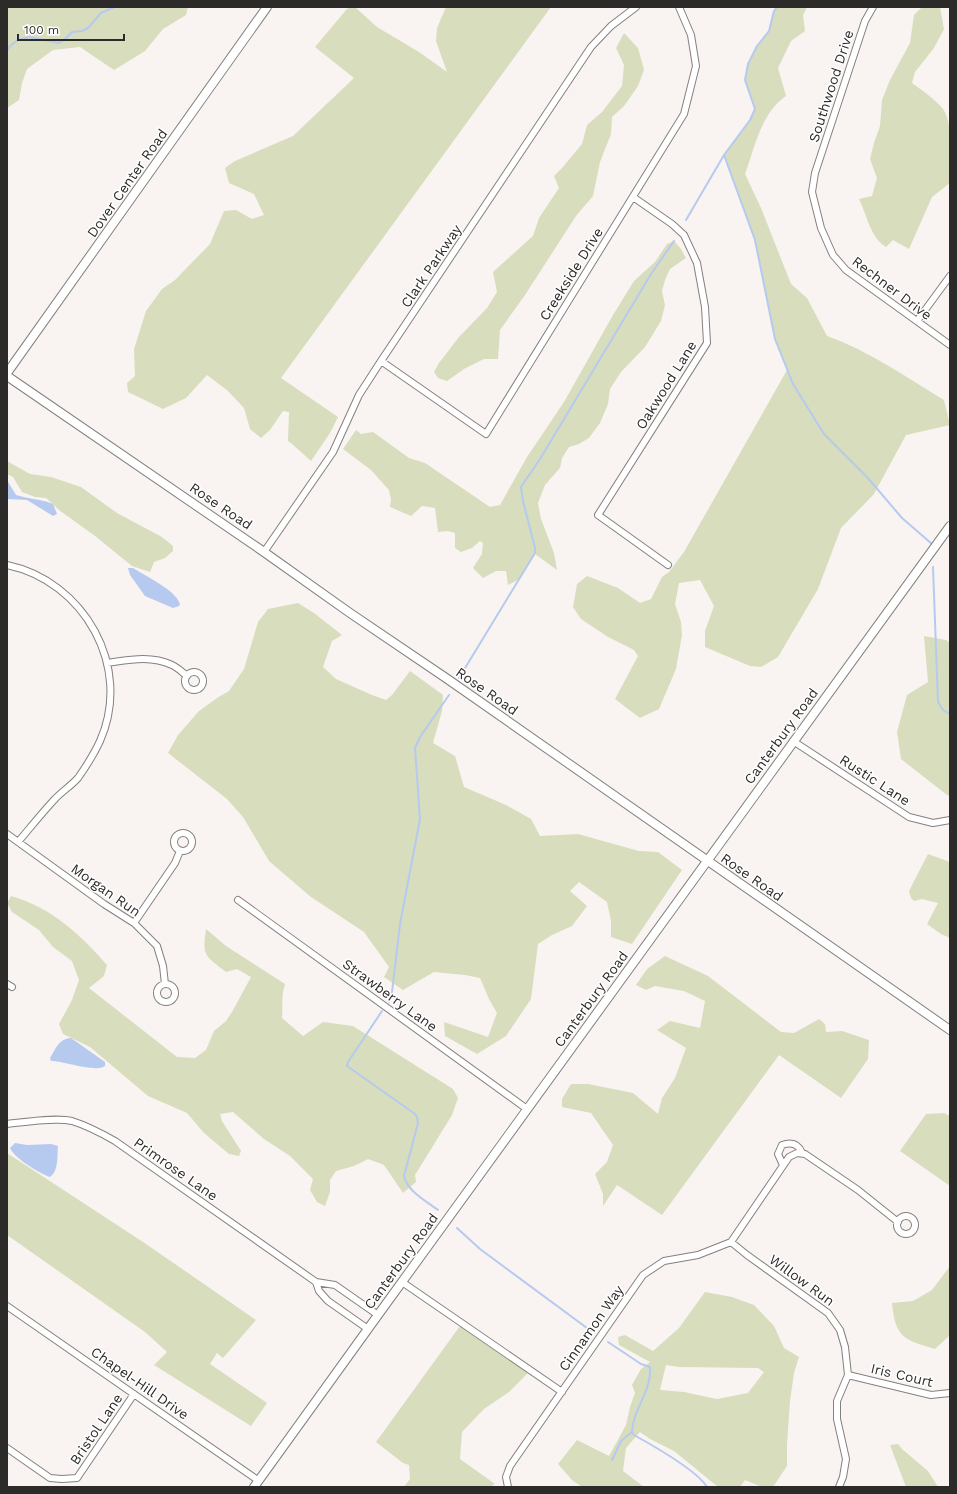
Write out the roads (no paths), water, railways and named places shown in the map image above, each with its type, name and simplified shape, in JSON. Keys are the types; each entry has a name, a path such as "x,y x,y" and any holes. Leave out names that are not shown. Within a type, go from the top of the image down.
{"street":[{"name":"Dover Center Road","path":"7,375 267,7"},
{"name":"Clark Parkway","path":"264,552 333,452 359,395 381,361 592,47 611,26 636,7"},
{"name":"Creekside Drive","path":"381,361 486,434 684,114 696,66 691,35 679,7"},
{"name":"Southwood Drive","path":"815,173 865,21 873,7"},
{"name":"Rechner Drive","path":"815,173 812,192 821,228 833,255 846,270 950,346"},
{"name":"Oakwood Lane","path":"633,197 672,224 684,235 697,263 705,307 706,342 598,515 668,565"},
{"path":"917,322 950,276"},
{"name":"Rose Road","path":"7,375 264,552 950,1030"},
{"name":"Canterbury Road","path":"257,1484 378,1314 950,526"},
{"path":"7,565 21,568 45,579 75,603 85,615 98,636 107,663 111,686 108,719 100,742 78,778 38,817 18,842"},
{"path":"107,663 140,658 153,659 172,665 187,676"},
{"name":"Rustic Lane","path":"793,741 909,816 933,823 950,820"},
{"name":"Morgan Run","path":"7,834 104,904 134,923 157,946 164,966 165,984"},
{"path":"134,923 175,863 180,851"},
{"name":"Strawberry Lane","path":"238,900 527,1109"},
{"name":"Primrose Lane","path":"7,1124 41,1120 71,1121 93,1128 115,1141 316,1282 325,1282 334,1285 378,1314"},
{"path":"783,1165 778,1154 782,1146 791,1143 795,1144 800,1148 802,1153 858,1190 898,1222"},
{"path":"731,1242 789,1157 793,1154 802,1153"},
{"name":"Cinnamon Way","path":"402,1282 562,1392 643,1275 664,1261 698,1256 731,1242"},
{"name":"Willow Run","path":"731,1242 828,1313 840,1330 845,1347 848,1374 837,1401 837,1418 846,1459 843,1477 839,1487"},
{"name":"Primrose Lane","path":"316,1282 318,1291 328,1301 368,1329"},
{"name":"Chapel-Hill Drive","path":"7,1306 134,1394 257,1484"},
{"name":"Iris Court","path":"848,1374 931,1395 950,1393"},
{"path":"508,1487 506,1477 510,1466 562,1392"},
{"name":"Bristol Lane","path":"7,1448 50,1478 77,1478 134,1394"}],"water":[{"path":"7,480 16,495 53,504 57,514 53,516 27,500 7,499"},
{"path":"128,568 133,568 167,589 177,599 180,604 179,606 173,608 145,596 130,575"},
{"path":"71,1038 105,1062 105,1066 95,1068 51,1061 50,1058 60,1042"},
{"path":"15,1143 27,1145 51,1144 58,1146 57,1163 53,1174 50,1177 45,1175 22,1161 12,1152 10,1148"}],"waterway":[{"path":"7,51 10,46 18,40 29,37 59,43 72,32 82,31 88,28 101,13 114,7"},
{"path":"686,220 724,155 750,120 755,109 745,80 748,64 757,46 769,31 774,11 777,7"},
{"path":"724,155 755,240 775,339 793,384 824,434 867,477 902,518 932,544"},
{"path":"459,678 535,553 521,487 540,459 651,274 674,241"},
{"path":"933,567 938,702 943,710 950,714"},
{"path":"389,1002 392,992 400,924 420,819 415,748 420,737 449,695"},
{"path":"382,1011 348,1062 347,1066 415,1114 417,1117 418,1123 404,1176 413,1191 438,1210"},
{"path":"457,1228 480,1249 591,1331"},
{"path":"608,1342 641,1364 650,1367 648,1384 633,1423 632,1432 634,1435 662,1451 694,1473 707,1487"},
{"path":"612,1460 621,1441 632,1432"}]}
